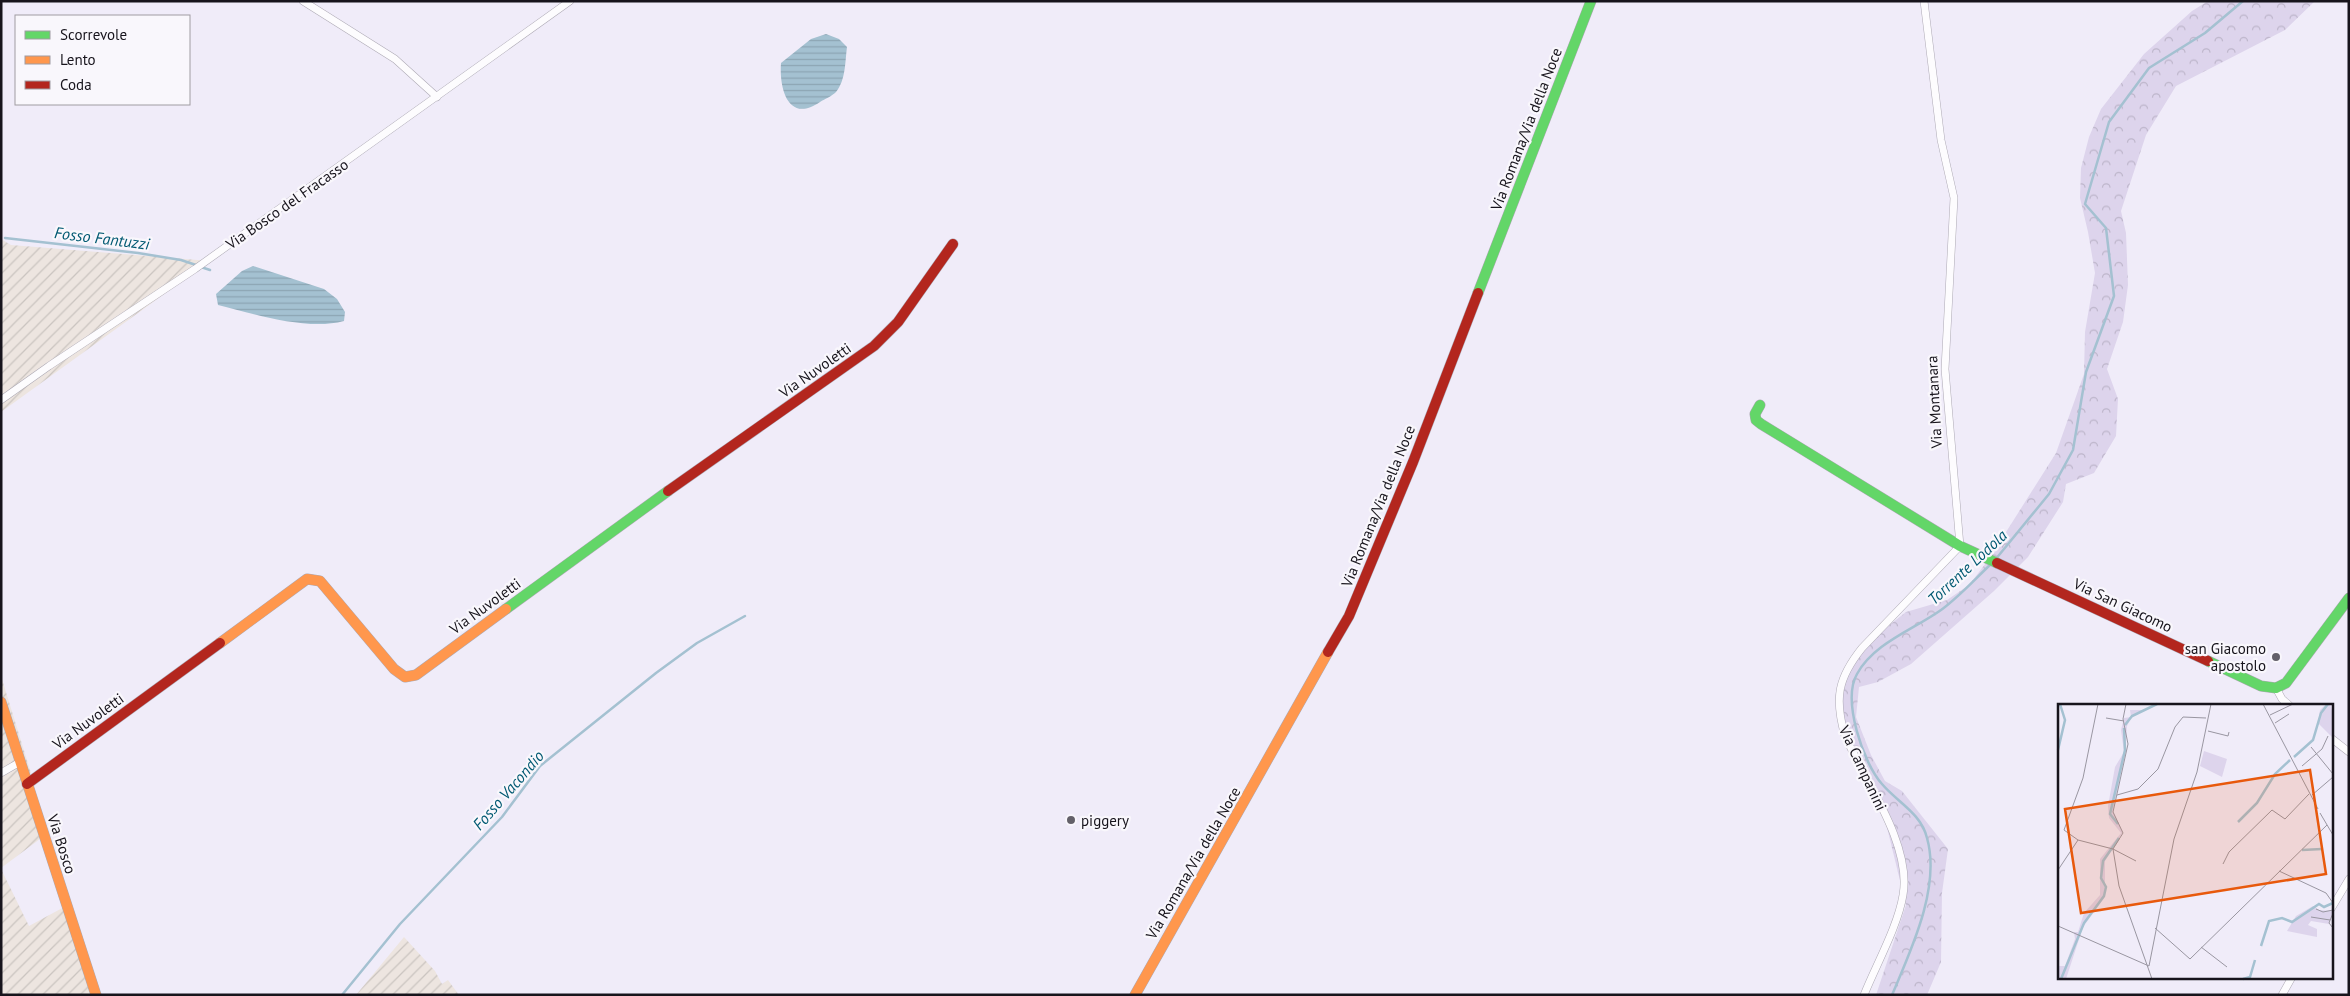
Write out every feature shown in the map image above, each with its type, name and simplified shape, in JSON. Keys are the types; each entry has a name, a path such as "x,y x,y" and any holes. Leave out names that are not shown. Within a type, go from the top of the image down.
{"street":[{"path":"303,1 395,59 437,97"},
{"name":"Via Bosco del Fracasso","path":"1,400 195,269 570,1"},
{"name":"Via Romana/Via della Noce","path":"1135,995 1310,687 1356,602 1449,370 1591,1"},
{"name":"Via Montanara","path":"1924,1 1940,140 1954,198 1945,369 1960,546"},
{"name":"Via Nuvoletti","path":"27,784 308,579 320,581 394,669 405,677 416,675 750,432 874,346 898,322 953,244"},
{"path":"1760,405 1755,414 1756,420 1761,424 1960,546"},
{"name":"Via San Giacomo","path":"1960,546 2255,683 2276,688"},
{"name":"Via Campanini","path":"1864,995 1899,910 1903,894 1904,877 1897,842 1845,736 1840,718 1841,683 1849,665 1862,648 1960,546"},
{"path":"2288,704 2282,699 2276,688 2286,683 2293,675 2349,598"},
{"name":"Via Bosco","path":"1,702 96,995"},
{"path":"2332,739 2349,752"},
{"path":"1,773 20,762"},
{"path":"2332,907 2349,879"},
{"path":"2282,995 2291,978"}],"shaded area":[{"path":"1,239 11,245 210,261 1,412"},
{"path":"1,676 31,773 26,777 44,836 1,868"},
{"path":"1,869 29,926 66,906 96,995 1,995"},
{"path":"404,937 435,971 442,984 448,980 459,995 356,995"}],"green space":[{"path":"2208,1 2315,1 2285,30 2176,86 2146,135 2121,211 2126,233 2128,285 2123,322 2107,369 2118,399 2116,436 2094,473 2066,484 2063,502 2028,557 1994,591 1911,664 1878,682 1859,687 1856,717 1871,755 1885,781 1902,791 1948,849 1942,893 1941,962 1927,995 1876,995 1906,905 1880,799 1855,761 1847,730 1839,695 1848,663 1878,634 1906,612 1947,600 1969,585 1989,559 2056,453 2084,374 2085,332 2095,273 2080,198 2081,168 2089,137 2101,109 2144,54 2192,11"}],"water":[{"path":"826,34 839,39 847,47 842,82 833,95 809,108 800,109 793,106 784,92 781,63 811,39"},
{"path":"253,266 324,289 337,299 345,312 344,321 329,324 298,323 264,317 218,305 216,294 242,271"}],"waterway":[{"name":"Torrente Lodola","path":"1995,560 2049,494 2073,450 2086,372 2114,296 2106,228 2085,204 2109,122 2149,68 2205,33 2243,1"},
{"name":"Fosso Fantuzzi","path":"5,238 138,253 181,260 196,265"},
{"name":"Fosso Fantuzzi","path":"201,267 210,270"},
{"name":"Torrente Lodola","path":"1892,995 1922,918 1930,877 1930,857 1927,838 1920,822 1882,784 1868,762 1853,715 1853,685 1864,663 1873,654 1884,645 1941,610 1961,594 1991,564"},
{"name":"Fosso Vacondio","path":"342,995 400,924 502,817 540,766 656,673 697,643 745,616"}],"traffic: fast":[{"path":"1478,293 1591,1"},
{"path":"1760,405 1755,414 1756,420 1761,424 1960,546 1997,563"},
{"path":"506,609 668,491"},
{"path":"2208,661 2261,686 2276,688 2286,683 2349,598"}],"traffic: slow":[{"path":"220,643 307,579 320,581 394,669 405,677 416,675 506,609"},
{"path":"1135,995 1328,652"},
{"path":"1,702 96,995"}],"traffic: jam":[{"path":"668,491 874,346 898,322 953,244"},
{"path":"1328,652 1349,616 1413,462 1478,293"},
{"path":"1997,563 2208,661"},
{"path":"27,784 220,643"}],"place":[{"name":"san Giacomo apostolo","path":"2276,657"},
{"name":"piggery","path":"1071,820"}]}
